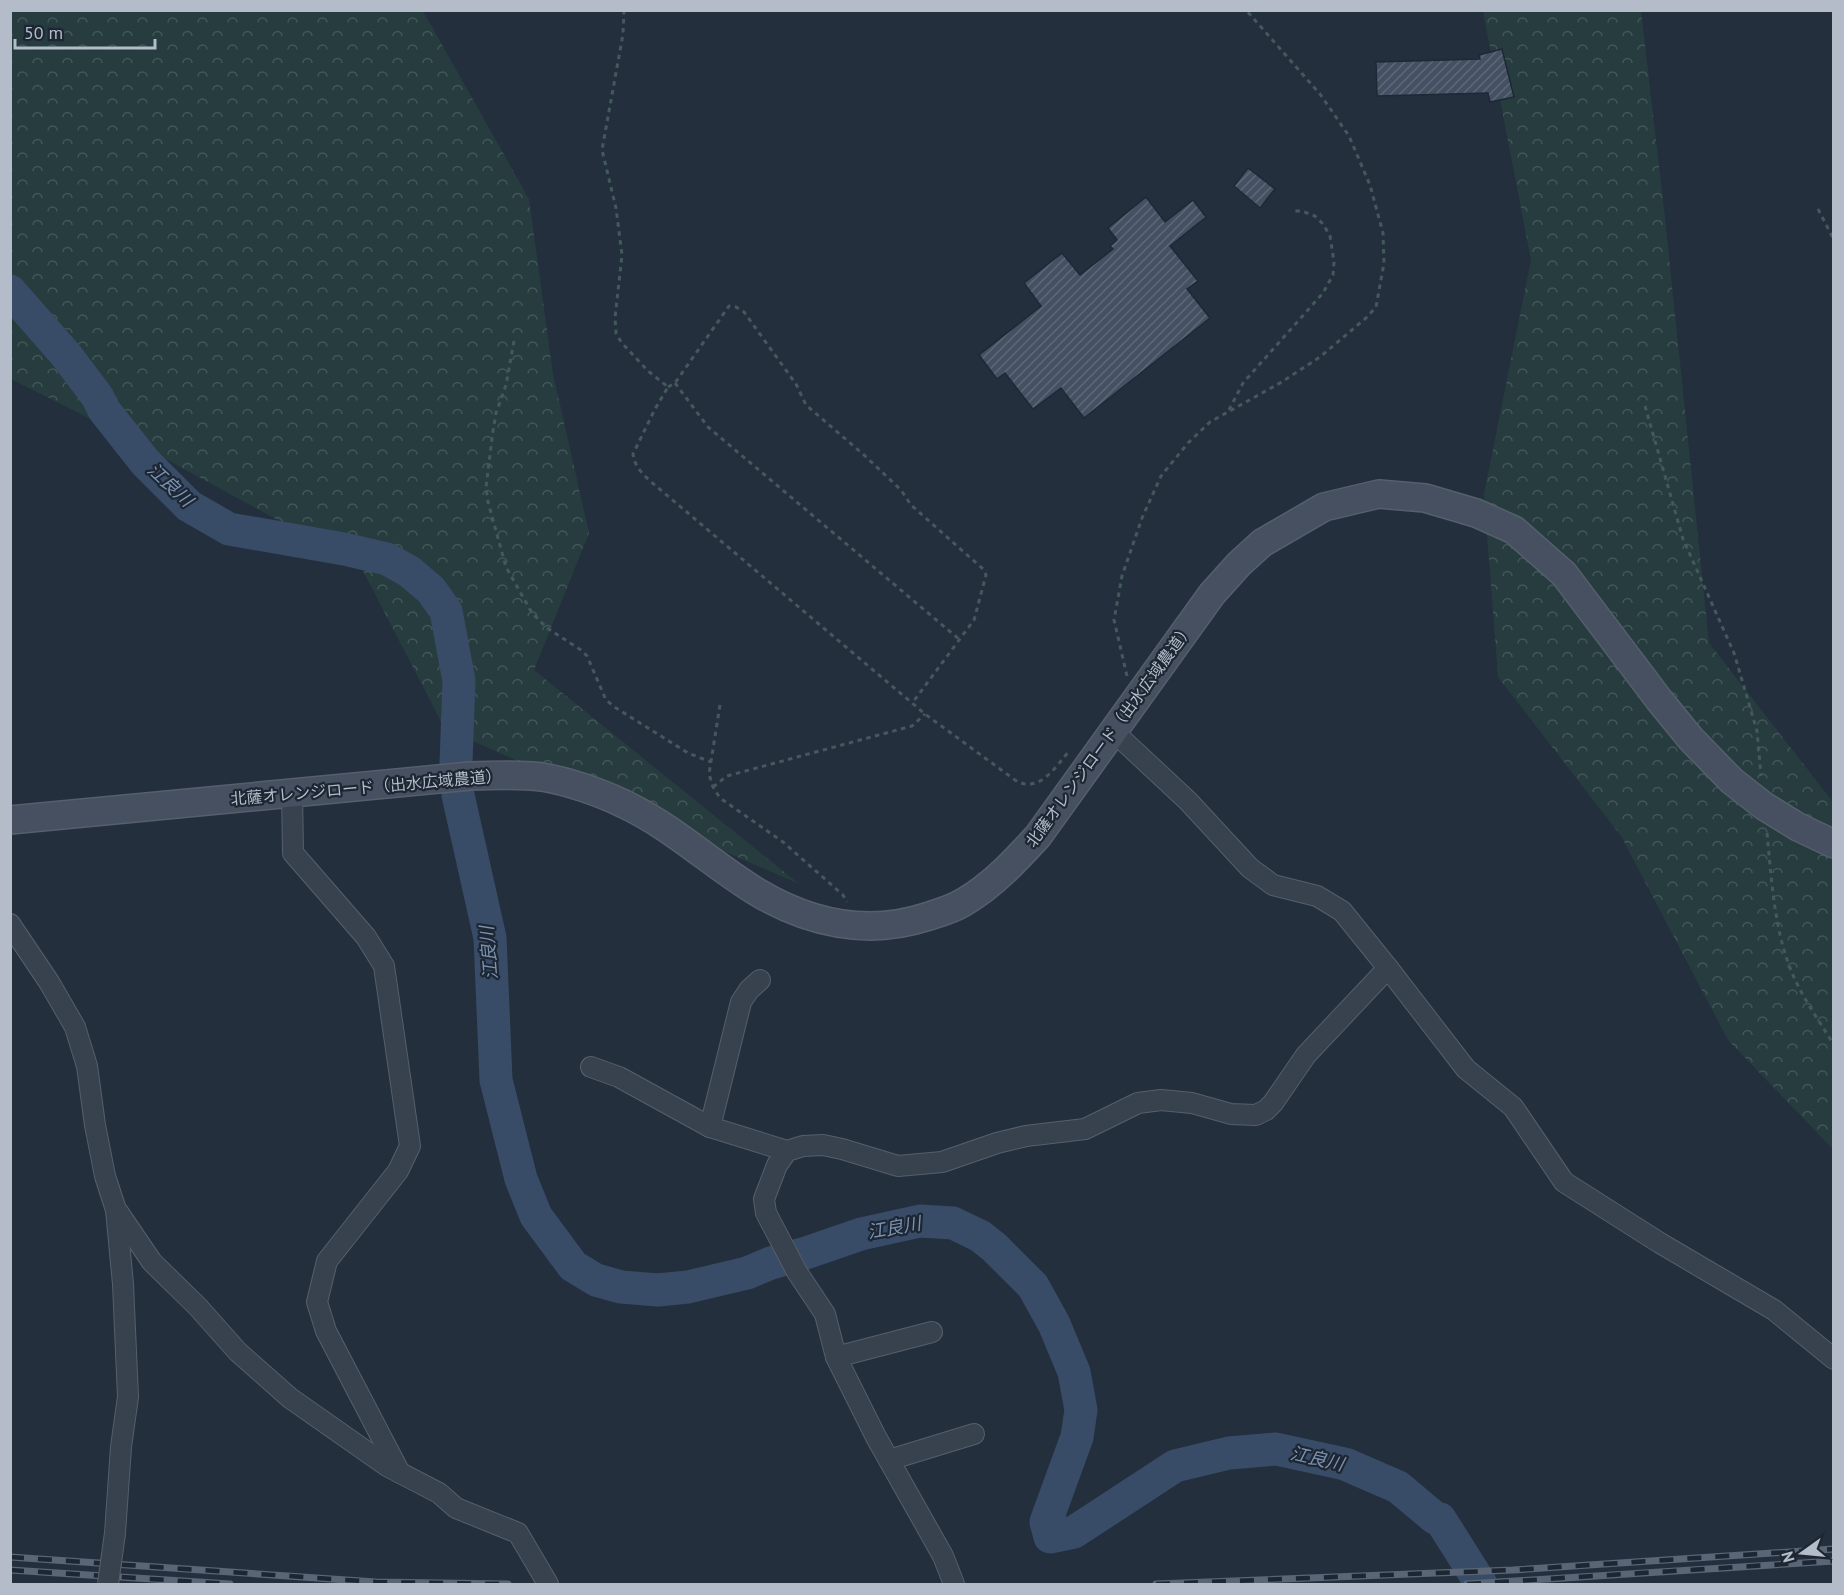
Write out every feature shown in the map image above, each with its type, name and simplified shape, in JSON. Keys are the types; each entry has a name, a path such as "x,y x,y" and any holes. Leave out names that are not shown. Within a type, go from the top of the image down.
{"street":[{"name":"北薩オレンジロード（出水広域農道）","path":"10,820 470,776 543,777 624,804 670,830 755,891 780,904 831,923 861,927 892,926 943,912 964,902 1007,871 1038,836 1212,594 1262,543 1324,507 1379,494 1425,498 1476,513 1514,530 1564,574 1660,701 1691,739 1732,781 1764,806 1798,827 1833,844"},
{"path":"1114,732 1188,801 1250,868 1273,885 1317,896 1342,911 1466,1070 1513,1107 1564,1182 1660,1243 1774,1310 1833,1359"},
{"path":"292,792 293,853 366,937 384,966 410,1146 398,1171 327,1261 317,1302 326,1331 400,1473"},
{"path":"10,924 49,982 75,1027 87,1066 94,1125 105,1176 116,1210 123,1284 128,1397 108,1584"},
{"path":"591,1067 619,1077 710,1127 787,1151 803,1146 823,1145 898,1166 919,1165 942,1162 997,1143 1026,1136 1085,1130 1138,1103 1161,1100 1192,1103 1231,1114 1256,1115 1273,1103 1306,1055 1388,968"},
{"path":"710,1127 741,1002 760,980"},
{"path":"787,1151 777,1164 764,1199 766,1213 797,1272 825,1314 836,1357 889,1460 933,1537 954,1584"},
{"path":"116,1210 152,1262 198,1307 238,1352 290,1398 341,1435 400,1473 439,1492 456,1508 518,1533 548,1584"},
{"path":"836,1357 932,1332"},
{"path":"889,1460 974,1434"}],"path":[{"path":"624,10 623,34 602,150 616,208 622,255 615,318 616,333 621,342 648,371 668,387"},
{"path":"1138,698 1124,671 1114,620 1122,576 1142,518 1161,476 1188,443 1210,422 1280,384 1320,357 1376,308 1384,263 1383,233 1370,184 1349,136 1320,93 1246,10"},
{"path":"1818,208 1833,240"},
{"path":"1228,412 1243,383 1323,293 1333,275 1334,262 1327,230 1315,216 1302,211 1292,211"},
{"path":"913,702 974,620 986,575 983,568 911,505 901,490 864,455 806,405 796,384 744,312 729,306 675,383 668,387 655,409 633,454 634,462 640,472 925,714 1020,784 1036,784 1046,777 1075,744"},
{"path":"514,341 506,385 494,422 486,487 506,567 540,624 587,656 606,700 688,753 711,762"},
{"path":"675,383 708,427 960,640"},
{"path":"1645,406 1683,539 1734,653 1757,731 1773,897 1788,962 1833,1045"},
{"path":"720,705 709,774 713,787 720,798 783,842 843,895 861,927"},
{"path":"713,787 727,776 912,726 925,714"}],"green space":[{"path":"10,11 423,11 529,199 553,374 589,533 534,670 799,884 445,729 360,565 109,428 11,379"},
{"path":"1483,11 1641,11 1709,643 1833,802 1833,1149 1728,1040 1621,836 1498,677 1484,494 1531,260"}],"building":[{"path":"1502,49 1514,97 1490,102 1488,93 1377,96 1376,62 1480,59 1479,55"},
{"path":"1248,168 1275,189 1260,208 1234,186"},
{"path":"1146,197 1165,222 1193,200 1206,217 1170,246 1198,281 1187,289 1210,318 1084,418 1061,388 1033,409 1005,373 997,379 979,355 1041,306 1024,283 1062,253 1080,275 1113,249 1110,246 1117,240 1108,228"}],"waterway":[{"name":"江良川","path":"10,291 66,355 97,396 104,410 145,462 189,506 229,529 344,549 387,559 410,572 431,590 446,611 459,681 456,763"},
{"name":"江良川","path":"458,795 490,938 496,1080 521,1179 536,1216 573,1266 596,1280 621,1287 658,1290 688,1287 747,1273 861,1234 920,1221 953,1223 980,1236 994,1247 1033,1286 1054,1324 1074,1372 1081,1410 1077,1437 1046,1522 1050,1537 1074,1532 1175,1466 1229,1453 1276,1449 1345,1464 1398,1487 1435,1518 1440,1519 1481,1584"}],"railway":[{"path":"1156,1584 1513,1570 1834,1549"},
{"path":"10,1557 376,1582 508,1584"},
{"path":"1467,1584 1834,1561"},
{"path":"10,1570 230,1584"}]}
